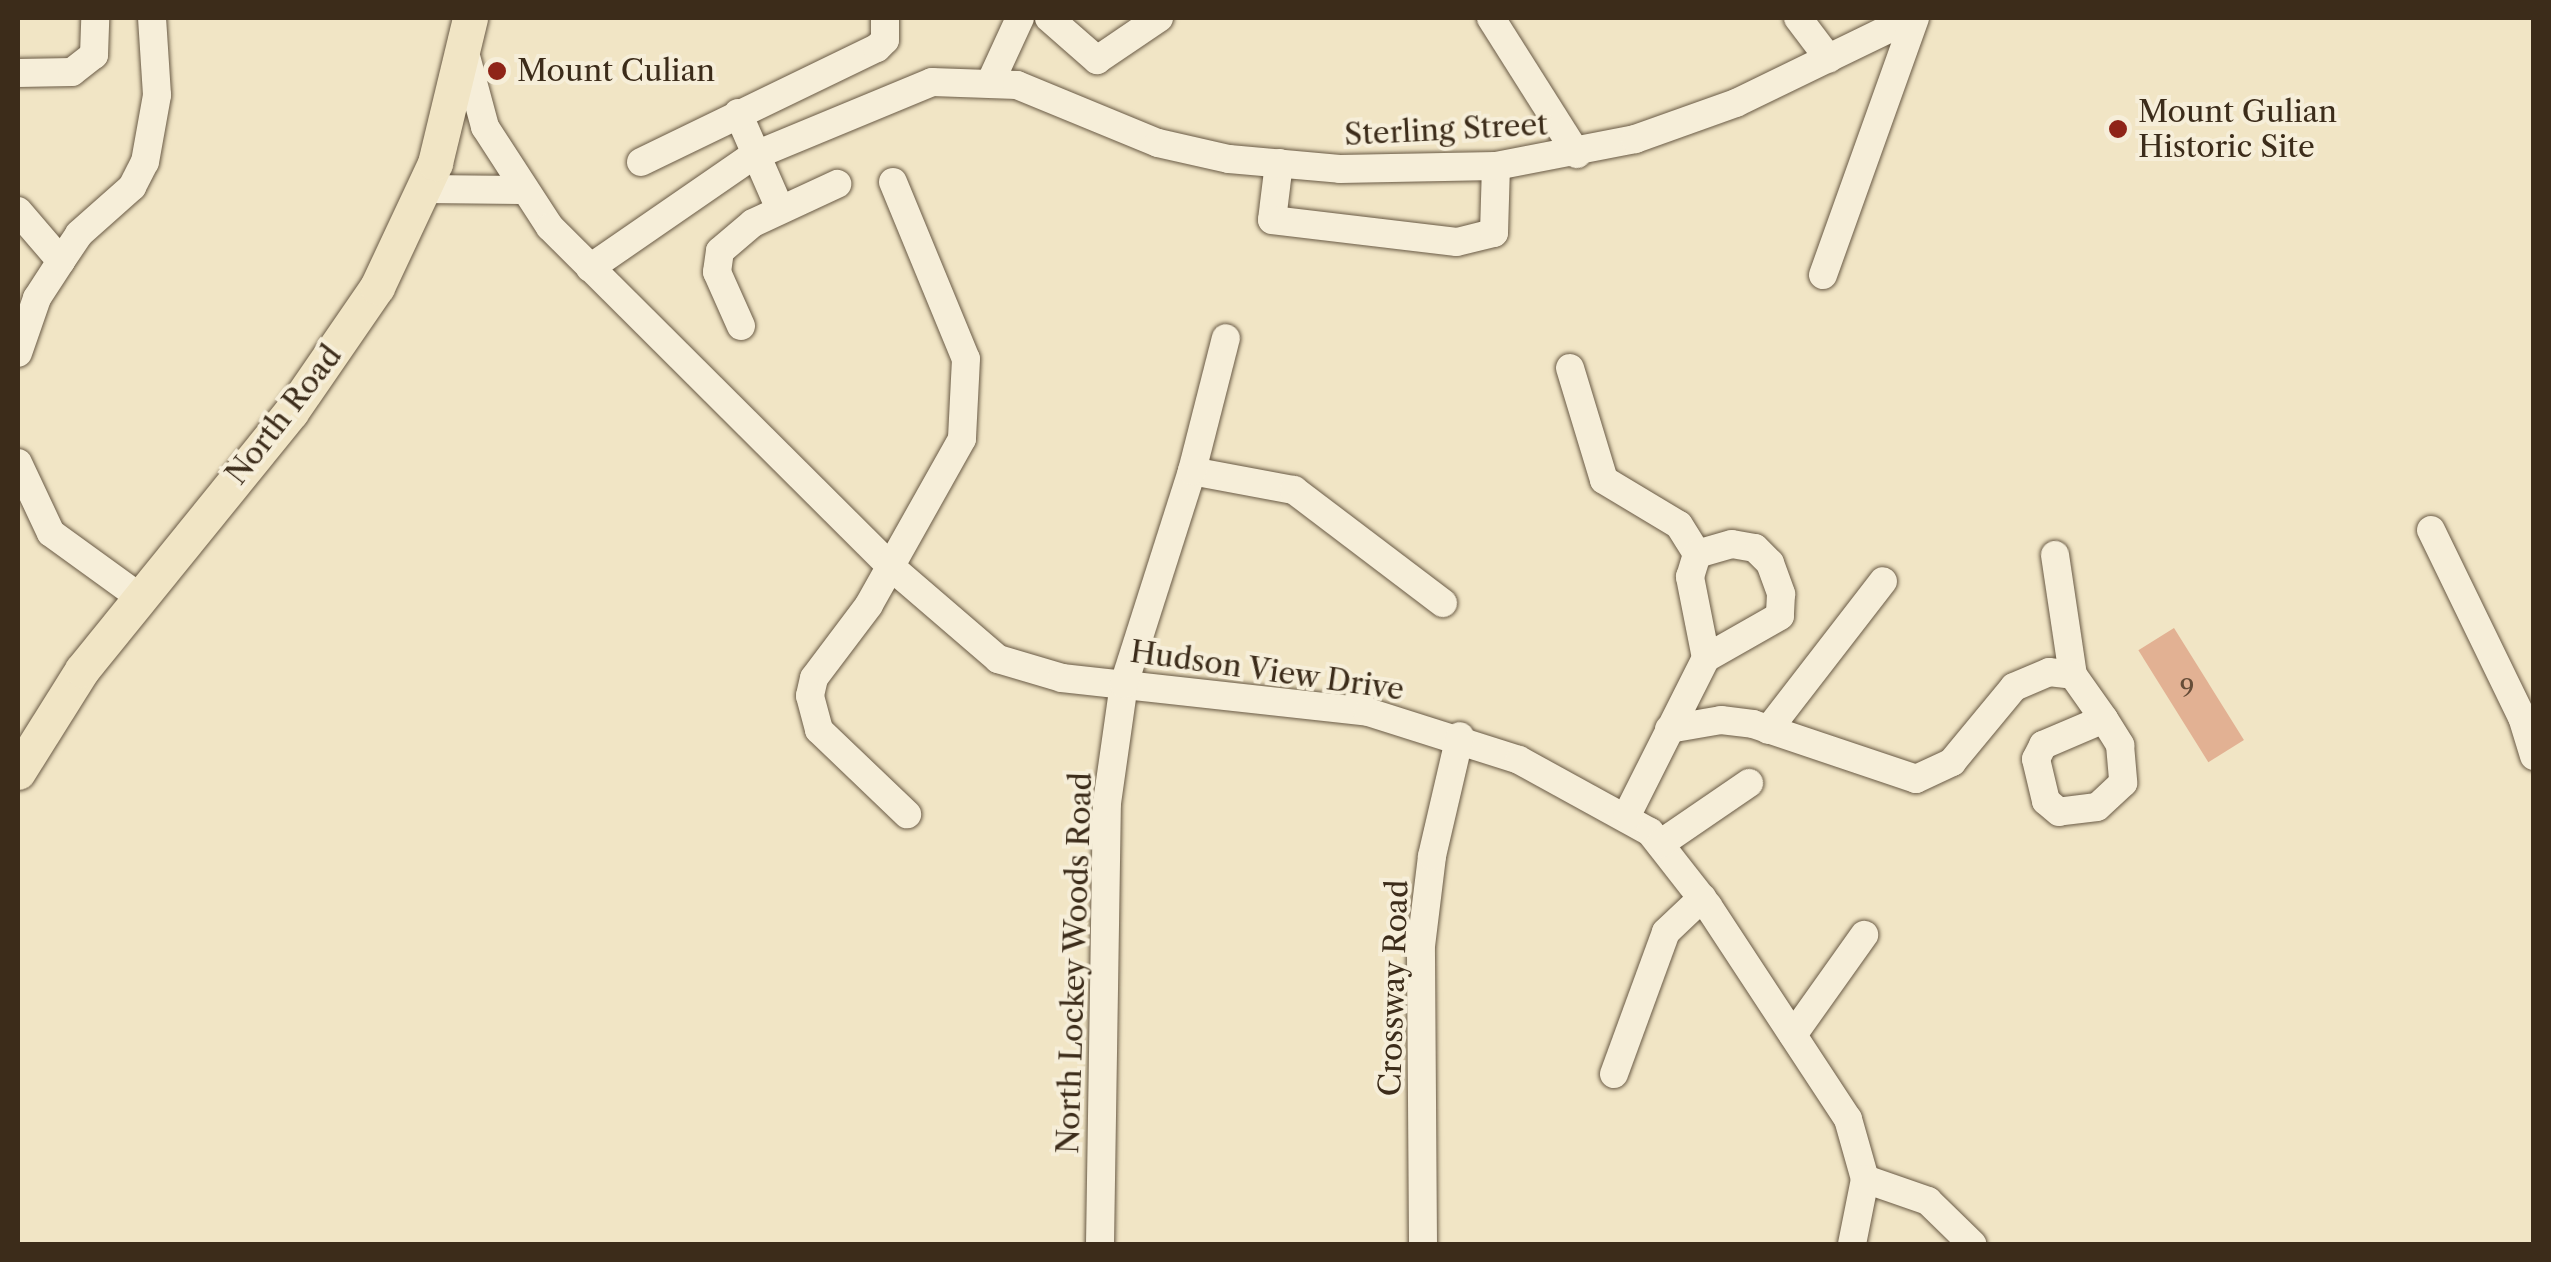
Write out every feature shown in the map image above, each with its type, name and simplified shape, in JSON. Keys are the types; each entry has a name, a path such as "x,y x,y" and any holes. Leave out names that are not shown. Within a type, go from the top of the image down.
{"main road":[{"name":"North Road","path":"18,772 138,596 335,351 377,288 425,189 467,33"}],"street":[{"path":"18,74 72,72 94,55 94,18"},
{"path":"18,354 37,298 79,234 132,187 145,162 157,96 152,18"},
{"path":"641,162 877,48 885,40 884,18"},
{"path":"590,268 754,155 891,95 980,80 1020,18"},
{"path":"1053,19 1097,60 1158,18"},
{"path":"1492,18 1578,154"},
{"path":"1798,18 1829,59"},
{"path":"1823,275 1914,18"},
{"name":"Sterling Street","path":"980,80 1018,85 1158,143 1279,164 1340,170 1496,166 1578,154 1736,104 1914,18"},
{"name":"Hudson View Drive","path":"467,33 485,127 521,190 590,268 962,634 1018,669 1368,712 1460,736 1627,815 1660,844 1702,898 1848,1119 1865,1179 1852,1244"},
{"path":"738,113 780,209"},
{"path":"1279,164 1272,220 1458,242 1494,233 1496,166"},
{"path":"893,182 966,359 962,439 890,566 814,678 810,696 820,730 907,814"},
{"path":"741,326 717,272 720,252 780,209 837,184"},
{"path":"425,189 521,190"},
{"path":"18,210 62,261"},
{"name":"North Lockey Woods Road","path":"1100,1244 1107,803 1124,684 1192,471 1226,338"},
{"path":"1570,368 1604,480 1679,526 1697,554 1690,577 1706,658"},
{"path":"18,464 51,533 138,596"},
{"path":"1192,471 1294,490 1443,604"},
{"path":"2430,530 2522,718 2534,756"},
{"path":"1627,815 1706,658 1762,631 1780,616 1781,594 1770,563 1756,548 1732,544 1697,554"},
{"path":"2055,555 2072,675 2104,719"},
{"path":"1768,730 1883,581"},
{"path":"1669,729 1721,720 1768,730 1916,779 1952,762 2014,687 2049,672 2072,675"},
{"name":"Crossway Road","path":"1423,1244 1422,946 1432,856 1460,736"},
{"path":"1660,844 1749,783"},
{"path":"1614,1074 1666,932 1702,898"},
{"path":"1793,1036 1864,935"},
{"path":"1865,1179 1928,1201 1972,1244"}],"building":[{"path":"2174,628 2244,740 2208,762 2138,650"}],"place":[{"name":"Mount Culian","path":"497,71"},
{"name":"Mount Gulian Historic Site","path":"2118,129"}]}
